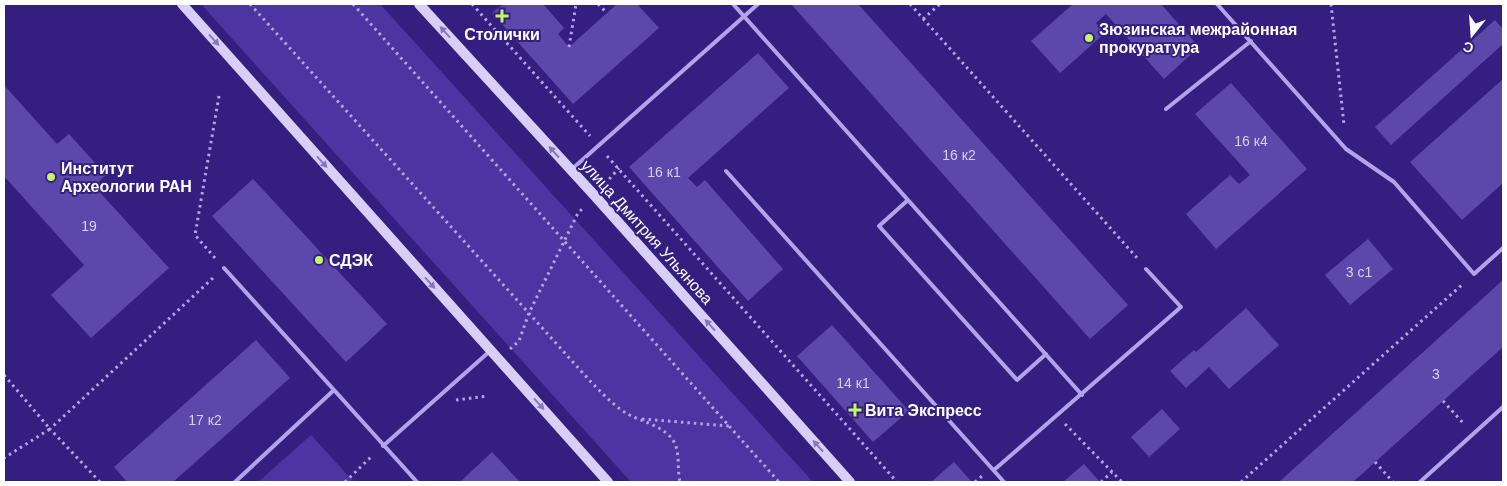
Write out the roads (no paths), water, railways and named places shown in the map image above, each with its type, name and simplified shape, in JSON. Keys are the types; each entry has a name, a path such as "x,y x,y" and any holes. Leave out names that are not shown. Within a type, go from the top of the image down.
{"main road":[{"path":"182,4 608,482"},
{"name":"улица Дмитрия Ульянова","path":"419,4 571,170 850,482"}],"lane":[{"path":"733,4 1082,395"},
{"path":"571,170 758,4"},
{"path":"1217,4 1346,149 1394,182 1474,274 1503,248"},
{"path":"1166,108 1250,41"},
{"path":"726,171 1004,482"},
{"path":"908,200 879,226 898,248 1017,380 1046,354"},
{"path":"224,268 417,482"},
{"path":"994,470 1082,395 1180,307 1146,269"},
{"path":"383,446 490,351"},
{"path":"235,482 334,390"},
{"path":"1420,482 1503,407"}],"place":[{"name":"Столички","path":"502,16"},
{"name":"Зюзинская межрайонная прокуратура","path":"1089,38"},
{"name":"Институт Археологии РАН","path":"51,177"},
{"name":"СДЭК","path":"319,260"},
{"name":"Вита Экспресс","path":"855,410"}]}
